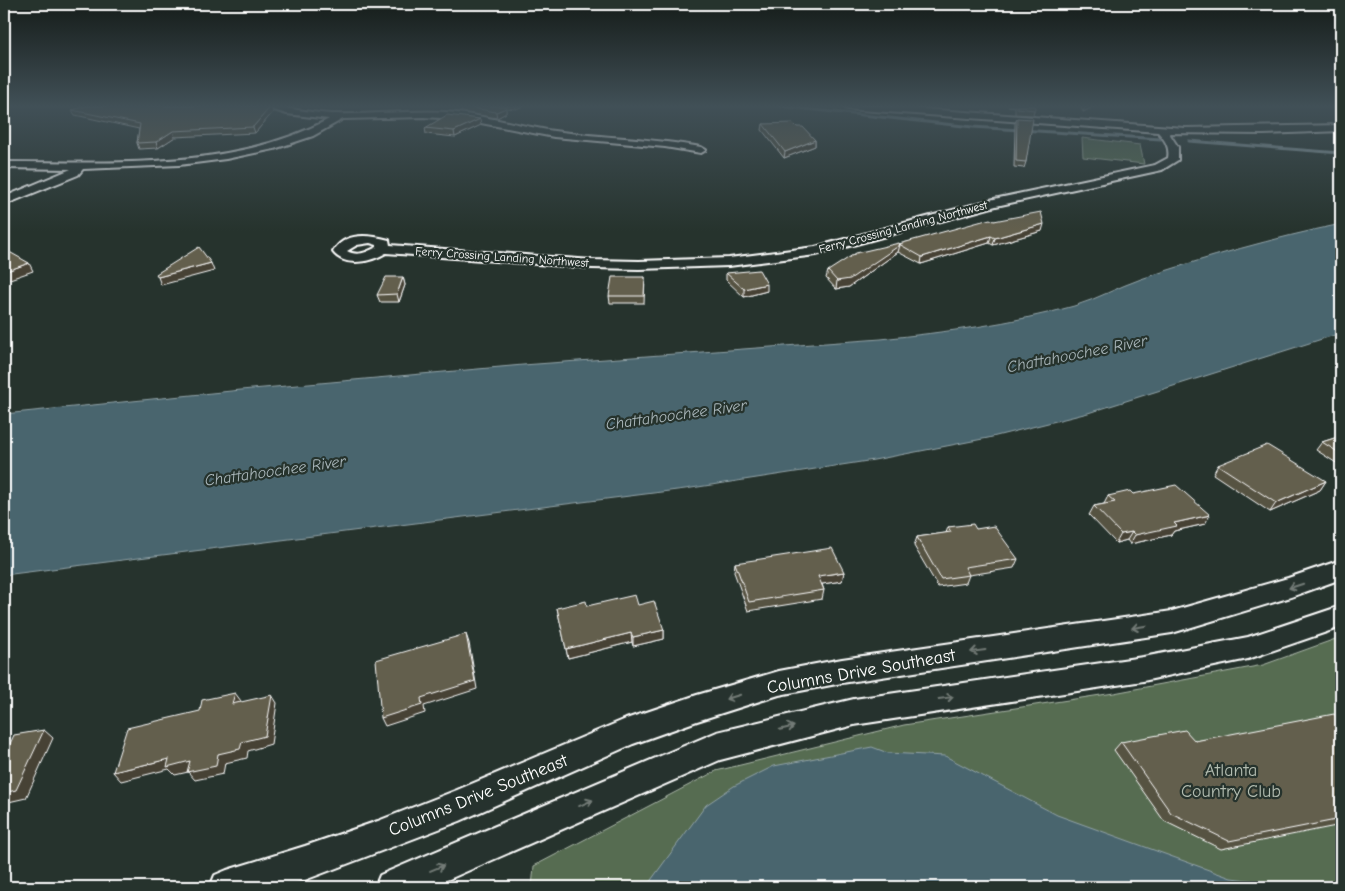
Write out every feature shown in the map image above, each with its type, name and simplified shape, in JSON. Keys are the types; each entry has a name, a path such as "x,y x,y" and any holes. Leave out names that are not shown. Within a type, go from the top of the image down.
{"street":[{"path":"4,165 81,166 183,160 260,148"},
{"path":"679,148 701,150"},
{"name":"Ferry Crossing Landing Northwest","path":"383,250 639,265 702,263 773,257 816,251 994,203 1148,170 1173,160 1175,151 1173,148"},
{"path":"4,201 74,173 81,166"},
{"name":"Columns Drive Southeast","path":"227,887 305,863 378,837 626,733 697,708 779,683 842,671 1172,622 1291,587 1341,569"},
{"path":"392,887 717,746 854,712 1144,669 1248,648 1341,616"}],"green space":[{"path":"1083,148 1141,148 1144,164 1083,157"},
{"name":"Atlanta Country Club","path":"1341,637 1341,887 532,887 534,866 716,771 904,725 1114,693 1263,665"}],"water":[{"name":"Chattahoochee River","path":"1341,224 1341,333 1088,413 988,438 874,460 685,489 4,575 4,414 241,390 523,365 881,339 954,330 1002,323 1074,306 1141,279 1190,263 1240,248"},
{"path":"872,747 888,753 945,756 1057,815 1231,878 1281,884 1331,883 1341,880 1341,887 646,887 706,805 734,786 774,766"}],"building":[{"path":"782,148 796,148 785,152"},
{"path":"1016,148 1028,148 1026,162 1016,161"},
{"path":"1041,212 1044,224 995,238 991,236 922,257 899,244 990,219 994,221"},
{"path":"899,243 900,245 850,279 837,281 828,271 856,253"},
{"path":"199,247 211,263 158,277 156,274"},
{"path":"4,249 29,263 4,272"},
{"path":"759,270 767,284 744,289 726,273"},
{"path":"386,277 403,277 397,294 377,295"},
{"path":"612,277 645,277 644,296 609,296"},
{"path":"1341,436 1341,454 1322,442"},
{"path":"1267,445 1326,481 1276,503 1218,465"},
{"path":"1176,485 1210,515 1174,523 1177,526 1135,535 1132,532 1121,534 1094,506 1115,502 1108,496 1130,491 1133,494"},
{"path":"973,524 976,529 994,526 1018,559 965,567 969,575 941,579 917,537 951,532 948,527"},
{"path":"832,548 844,572 818,576 824,590 749,602 735,563"},
{"path":"635,595 638,605 654,601 664,630 633,637 631,633 566,649 557,608 586,601 587,606"},
{"path":"466,634 475,681 421,698 422,705 381,718 376,660"},
{"path":"235,693 232,704 272,695 265,736 242,742 240,749 218,754 216,766 187,772 190,761 167,767 169,759 113,772 127,728 200,711 202,700"},
{"path":"1334,714 1341,722 1341,819 1229,841 1171,813 1121,742 1185,730 1195,741"},
{"path":"44,730 16,790 4,793 4,752 6,752 14,735"}],"waterway":[{"path":"1272,148 1341,153"}]}
